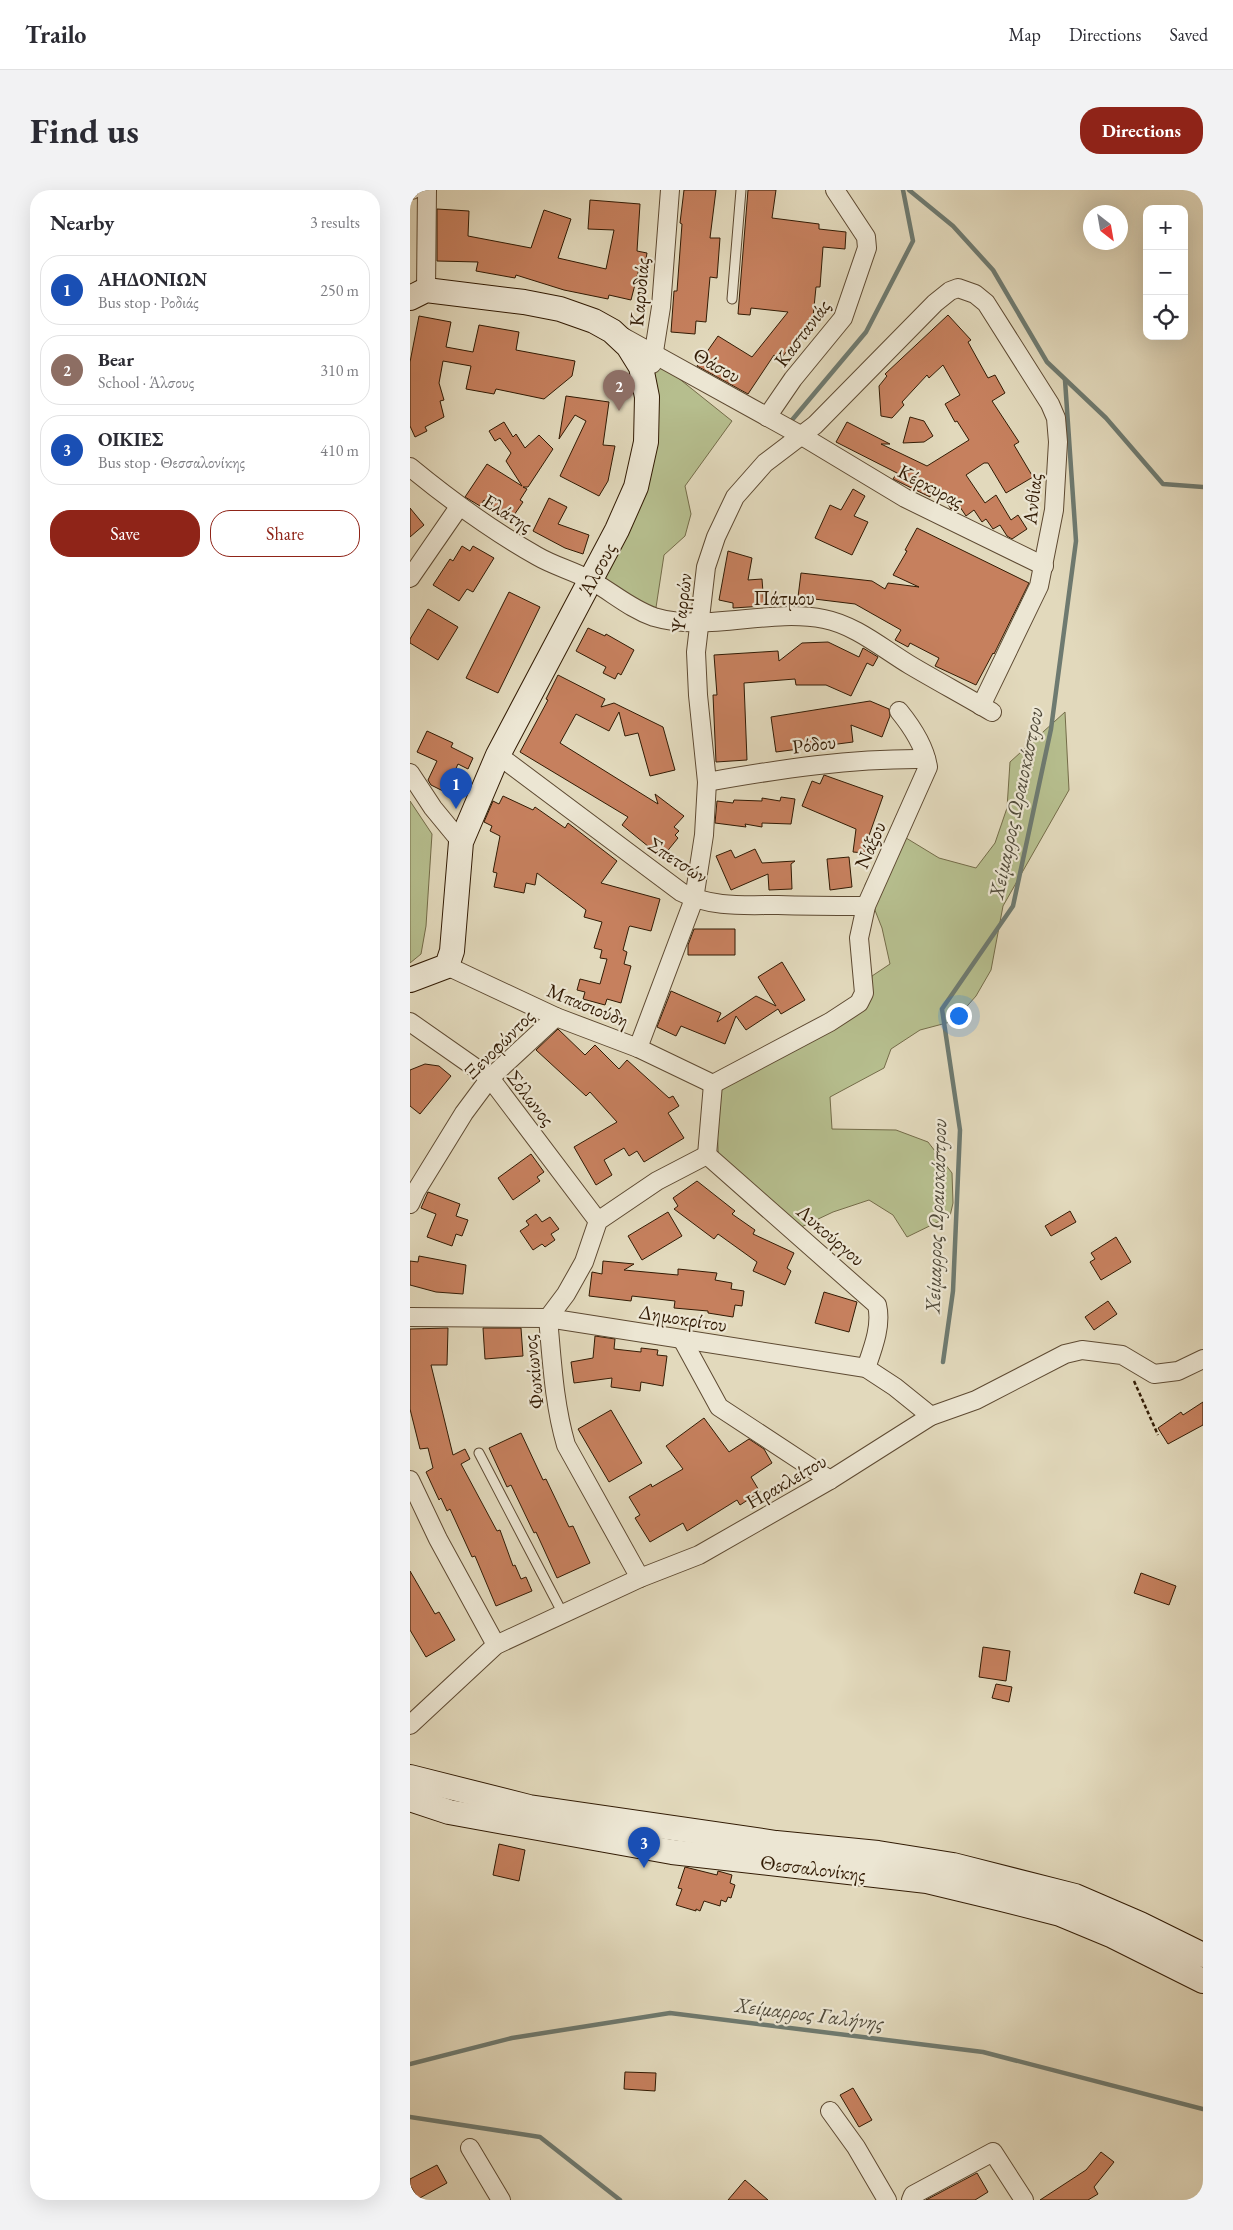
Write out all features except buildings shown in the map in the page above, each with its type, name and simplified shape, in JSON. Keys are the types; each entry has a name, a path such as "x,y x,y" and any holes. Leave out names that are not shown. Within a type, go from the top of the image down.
{"main road":[{"name":"Άλσους","path":"418,294 524,302 560,309 594,321 612,331 628,346 636,358 644,378 647,397 646,442 636,487 591,581 498,756 461,842 452,951 447,966"},
{"path":"410,980 447,966"},
{"name":"Θεσσαλονίκης","path":"410,1777 529,1807 776,1843 878,1853 953,1864 1075,1896 1140,1924 1203,1955"},
{"name":"Θεσσαλονίκης","path":"410,1799 449,1812 672,1852 927,1881 1060,1914 1113,1936 1203,1982"}],"street":[{"path":"418,294 427,190"},
{"name":"Καρυδιάς","path":"647,397 660,307 670,190"},
{"name":"Καστανιάς","path":"767,417 793,379 843,318 867,248 866,237 835,190"},
{"name":"Ψαρρών","path":"638,1048 694,899 704,835 707,782 696,652 706,567 725,516 735,497 765,463 785,446 802,436 943,295 958,288 975,294 986,304"},
{"name":"Ανθίας","path":"986,304 1042,389 1056,418 1058,442 1054,510 1040,586 987,709"},
{"name":"Θάσου","path":"612,331 802,436"},
{"name":"Κέρκυρας","path":"802,436 905,498 1044,566"},
{"name":"Ελάτης","path":"410,467 459,506 539,557 591,581"},
{"path":"410,578 459,506"},
{"name":"Πάτμου","path":"591,581 635,609 669,620 699,622 800,616 842,624 987,709"},
{"path":"900,711 909,723 926,759"},
{"name":"Σπετσών","path":"498,756 681,892 694,899 737,905 866,906"},
{"name":"Ρόδου","path":"707,782 814,764 858,760 926,759"},
{"name":"Νάξου","path":"713,1084 830,1022 859,1004 864,993 859,938 866,906 928,767 926,759"},
{"path":"410,773 433,808 461,842"},
{"name":"Μπασιούδη","path":"447,966 556,1017 638,1048 713,1084"},
{"name":"Ξενοφώντος","path":"410,1204 464,1112 490,1078 556,1017"},
{"name":"Σόλωνος","path":"410,1022 490,1078 598,1221"},
{"path":"598,1221 657,1181 707,1155 713,1084"},
{"name":"Λυκούργου","path":"707,1155 878,1304 879,1313 874,1345 866,1368"},
{"name":"Φωκίωνος","path":"598,1221 584,1262 566,1294 548,1318 554,1387 566,1445 640,1578"},
{"name":"Δημοκρίτου","path":"410,1317 548,1318 683,1341 866,1368 895,1387 932,1416"},
{"path":"683,1341 719,1407 830,1480"},
{"name":"Ηρακλείτου","path":"410,1725 496,1645 640,1578 699,1555 830,1480 932,1416 976,1400 1065,1354 1082,1350 1122,1355 1154,1374 1178,1371 1203,1359"},
{"path":"410,1480 438,1539 496,1645"},
{"path":"830,2111 856,2148 887,2200"},
{"path":"470,2148 502,2200"},
{"path":"911,2200 913,2195 993,2152 1024,2200"}],"lane":[{"path":"732,299 741,190"},
{"path":"479,1454 563,1614"}],"path":[{"path":"1122,1355 1158,1435"}],"green space":[{"path":"652,357 732,421 685,486 691,514 685,536 664,555 655,614 597,580 615,540"},
{"path":"1065,712 1069,790 1003,906 991,970 976,996 954,1021 920,1030 891,1049 884,1068 830,1097 832,1129 896,1130 928,1142 952,1173 953,1203 950,1216 907,1237 893,1215 869,1200 833,1212 797,1229 719,1171 715,1080 869,997 872,976 890,964 882,928 865,885 893,830 939,858 976,868 995,843 1007,808 1010,762"},
{"path":"410,801 432,834 426,926 421,954 410,963"}],"waterway":[{"name":"Χείμαρρος Ωραιοκάστρου","path":"792,420 866,332 913,241 903,190"},
{"name":"Χείμαρρος Ωραιοκάστρου","path":"909,190 953,226 993,270 1047,362 1106,418 1163,484 1203,487"},
{"name":"Χείμαρρος Ωραιοκάστρου","path":"943,1362 953,1291 960,1130 942,1009 1013,906 1051,729 1076,541 1065,380"},
{"name":"Χείμαρρος Γαλήνης","path":"410,2064 512,2038 670,2013 983,2052 1203,2109"},
{"name":"Χείμαρρος Γαλήνης","path":"410,2117 540,2137 620,2200"}],"place":[{"name":"Bear","path":"619,411"},
{"name":"ΑΗΔΟΝΙΩΝ","path":"456,809"},
{"name":"ΟΙΚΙΕΣ","path":"644,1868"}]}
